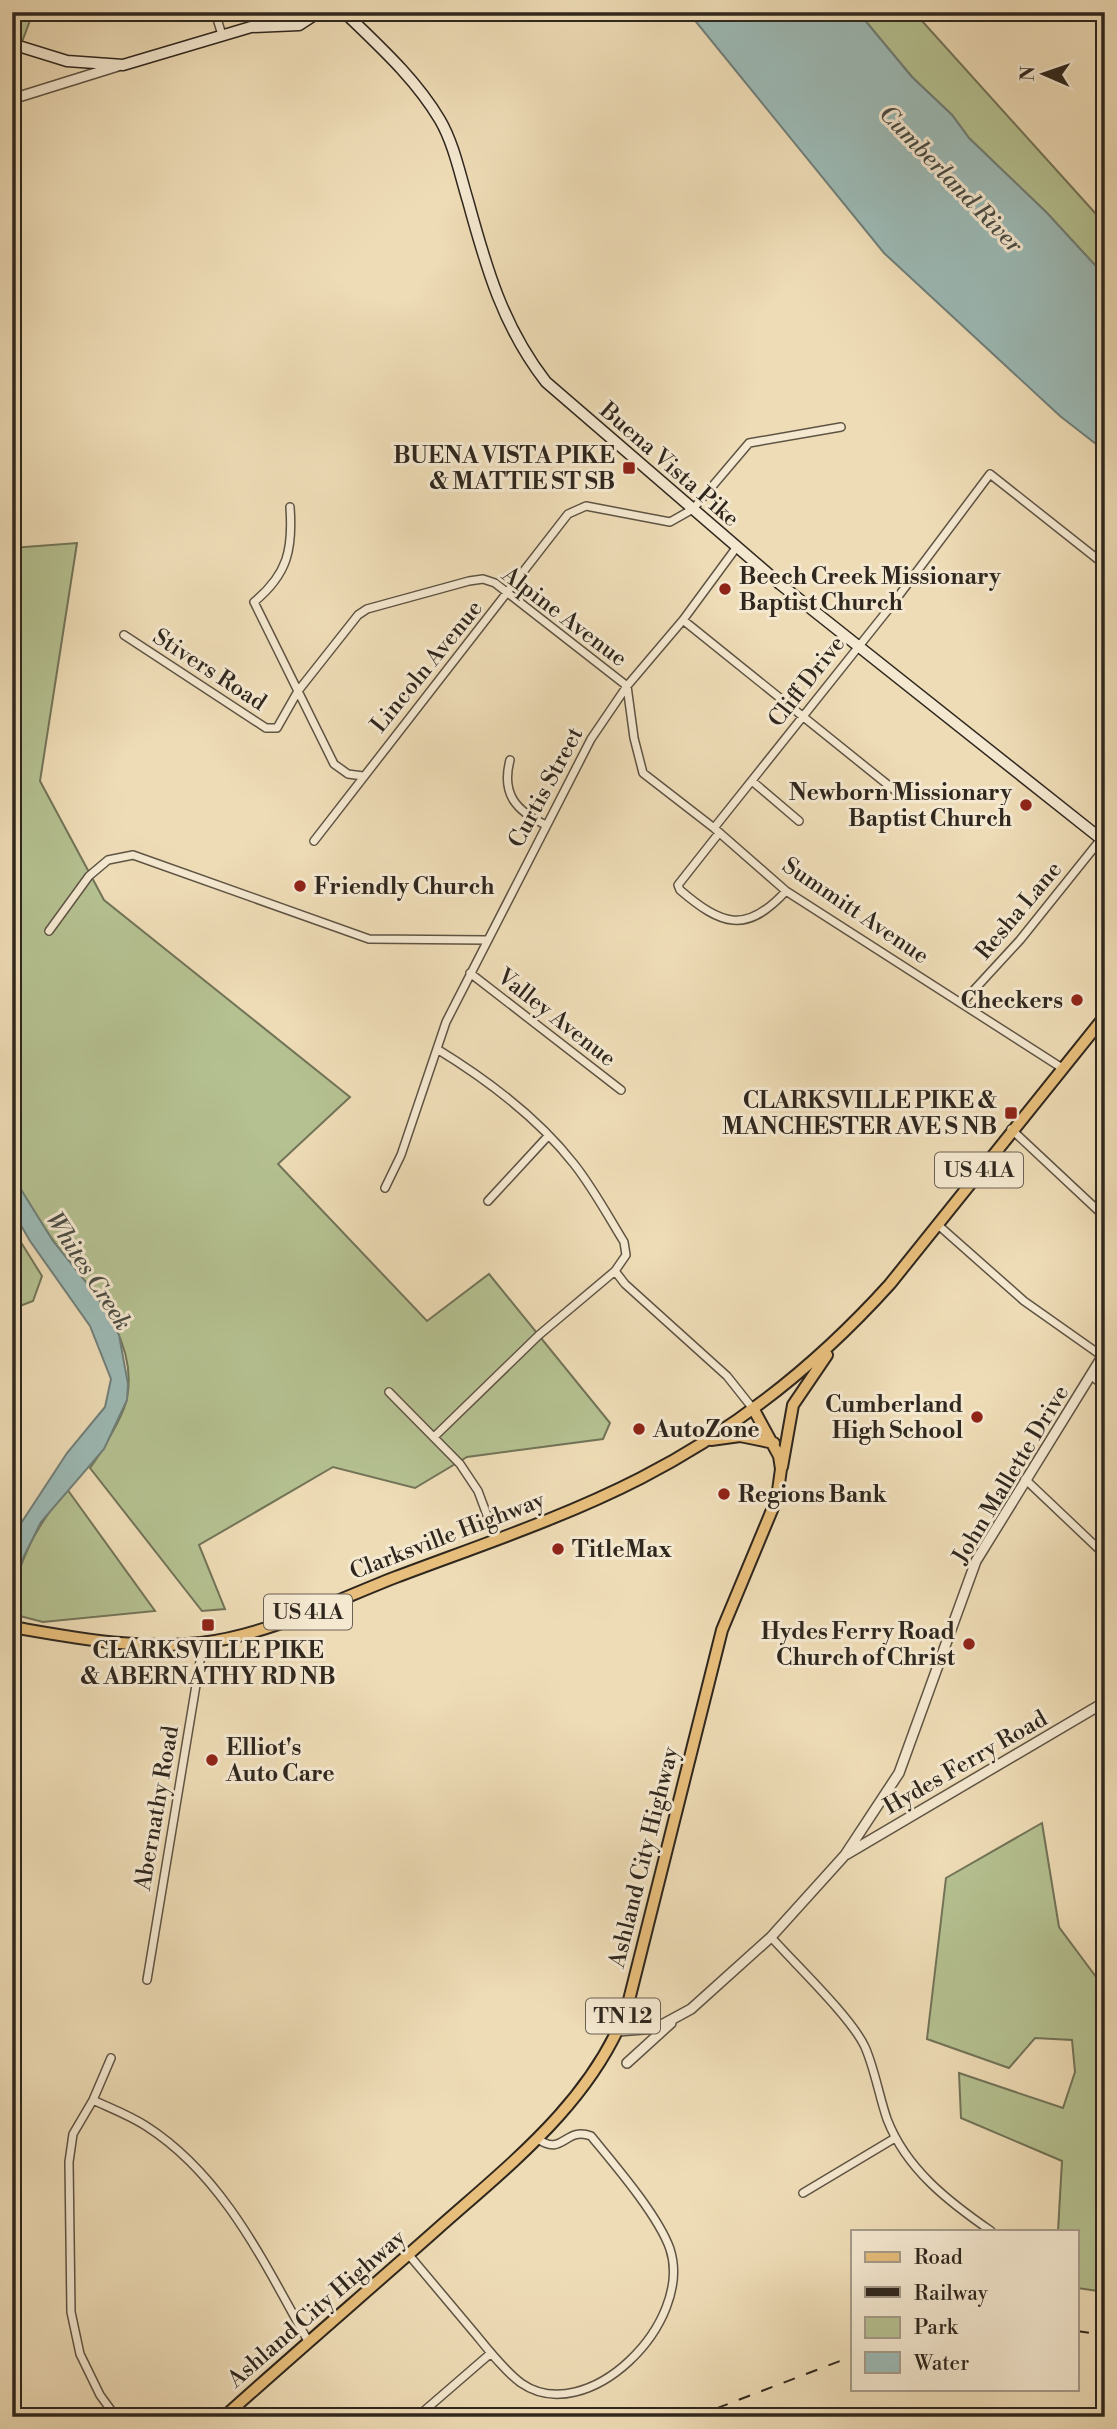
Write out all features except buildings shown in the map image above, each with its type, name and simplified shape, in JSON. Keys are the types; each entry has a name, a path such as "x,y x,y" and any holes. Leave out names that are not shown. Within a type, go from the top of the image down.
{"main road":[{"path":"12,44 67,61 123,65 251,27 299,25 319,12"},
{"name":"Buena Vista Pike","path":"344,12 401,68 442,122 491,284 523,352 546,382 736,548 857,647 1103,840"},
{"name":"US 41A","path":"754,1410 840,1337 890,1284 1011,1129 1105,1016"},
{"path":"781,1469 793,1405 840,1337"},
{"name":"Clarksville Highway","path":"12,1627 131,1645 203,1643 268,1626 496,1539 623,1487 708,1440 754,1410"},
{"name":"Ashland City Highway","path":"224,2417 538,2139 591,2076 618,2031 723,1630 777,1498 781,1469 774,1443 754,1410"},
{"path":"708,1440 740,1436 774,1443"}],"street":[{"path":"215,12 222,35"},
{"path":"12,99 123,65"},
{"path":"693,509 749,443 841,427"},
{"name":"Cliff Drive","path":"786,891 769,909 745,919 724,919 709,914 680,890 678,885 752,781 990,474 1105,565"},
{"name":"Lincoln Avenue","path":"314,841 508,595 568,514 586,506 670,522 693,509"},
{"path":"290,507 290,551 276,578 254,602 334,764 348,774 363,776"},
{"name":"Curtis Street","path":"385,1188 401,1155 446,1022 591,739 627,686 683,620 736,548"},
{"name":"Alpine Avenue","path":"277,729 298,691 349,624 367,609 469,580 483,579 495,583 627,686"},
{"path":"683,620 903,797"},
{"name":"Stivers Road","path":"124,635 266,728 277,729"},
{"name":"Summitt Avenue","path":"627,686 634,738 643,773 717,831 786,891 1062,1068"},
{"path":"510,760 506,775 510,798 518,809 546,825"},
{"path":"752,781 799,821"},
{"name":"Resha Lane","path":"962,1003 1020,940 1103,840"},
{"path":"49,931 89,876 108,859 133,855 369,939 486,940"},
{"name":"Valley Avenue","path":"470,973 621,1090"},
{"path":"434,1437 538,1335 615,1271 626,1255 624,1242 574,1164 548,1136 471,1070 437,1049"},
{"path":"1011,1129 1105,1217"},
{"path":"488,1201 548,1136"},
{"path":"937,1224 1024,1301 1104,1354"},
{"path":"615,1271 633,1292 727,1376 754,1410"},
{"name":"John Mallette Drive","path":"847,1851 898,1773 976,1562 1104,1354"},
{"path":"1092,1376 1105,1388"},
{"path":"389,1392 460,1464 478,1491 496,1539"},
{"path":"1025,1479 1105,1555"},
{"name":"Abernathy Road","path":"147,1980 203,1643"},
{"name":"Hydes Ferry Road","path":"847,1851 1105,1702"},
{"path":"618,2031 656,2028 691,2009 731,1976 771,1937 847,1851"},
{"path":"771,1937 852,2028 864,2046 895,2138 945,2199 990,2230"},
{"path":"627,2063 677,2017"},
{"path":"111,2058 93,2100 73,2134 69,2162 71,2312 80,2354 100,2395 116,2417"},
{"path":"93,2100 144,2124 164,2139 230,2207 249,2233 308,2341"},
{"path":"409,2255 491,2353 522,2384 561,2395 594,2384 636,2356 655,2336 670,2300 670,2250 656,2224 591,2136 574,2134 555,2146 548,2146 538,2139"},
{"path":"803,2193 895,2138"},
{"path":"417,2417 491,2353"}],"green space":[{"path":"12,12 50,12 50,18 31,18 20,47 12,44"},
{"path":"858,12 914,12 1105,224 1105,276 1047,213 969,138 952,115 912,77"},
{"path":"77,543 40,781 104,900 350,1097 278,1164 427,1321 489,1274 610,1423 603,1439 467,1457 415,1488 333,1467 199,1545 225,1609 202,1611 90,1468 125,1405 129,1376 125,1354 108,1314 49,1235 12,1175 12,548"},
{"path":"12,1228 42,1276 33,1301 12,1309"},
{"path":"67,1489 155,1611 43,1622 12,1614 17,1579 29,1547 46,1517"},
{"path":"1042,1823 1059,1927 1105,1989 1105,2292 1078,2288 1078,2230 1058,2230 1062,2161 961,2118 959,2073 1063,2108 1075,2072 1072,2040 1035,2038 1009,2068 927,2039 946,1878"}],"water":[{"name":"Cumberland River","path":"688,12 858,12 912,77 952,115 969,138 1047,213 1105,276 1105,451 1060,416 884,253"},
{"path":"12,1175 53,1241 97,1296 119,1335 128,1384 127,1400 104,1449 41,1522 23,1558 12,1594 12,1537 67,1453 105,1407 111,1379 90,1326 30,1241 12,1210"}],"railway":[{"path":"1078,2331 1105,2335"},
{"path":"694,2417 851,2357"}],"place":[{"name":"BUENA VISTA PIKE & MATTIE ST SB","path":"629,468"},
{"name":"Beech Creek Missionary Baptist Church","path":"725,589"},
{"name":"Newborn Missionary Baptist Church","path":"1026,805"},
{"name":"Friendly Church","path":"300,886"},
{"name":"Checkers","path":"1077,1000"},
{"name":"CLARKSVILLE PIKE & MANCHESTER AVE S NB","path":"1011,1113"},
{"name":"Cumberland High School","path":"977,1417"},
{"name":"AutoZone","path":"639,1429"},
{"name":"Regions Bank","path":"724,1494"},
{"name":"TitleMax","path":"558,1549"},
{"name":"CLARKSVILLE PIKE & ABERNATHY RD NB","path":"208,1625"},
{"name":"Hydes Ferry Road Church of Christ","path":"969,1644"},
{"name":"Elliot's Auto Care","path":"212,1760"}],"water label":[{"name":"Whites Creek","path":"89,1271"}]}
